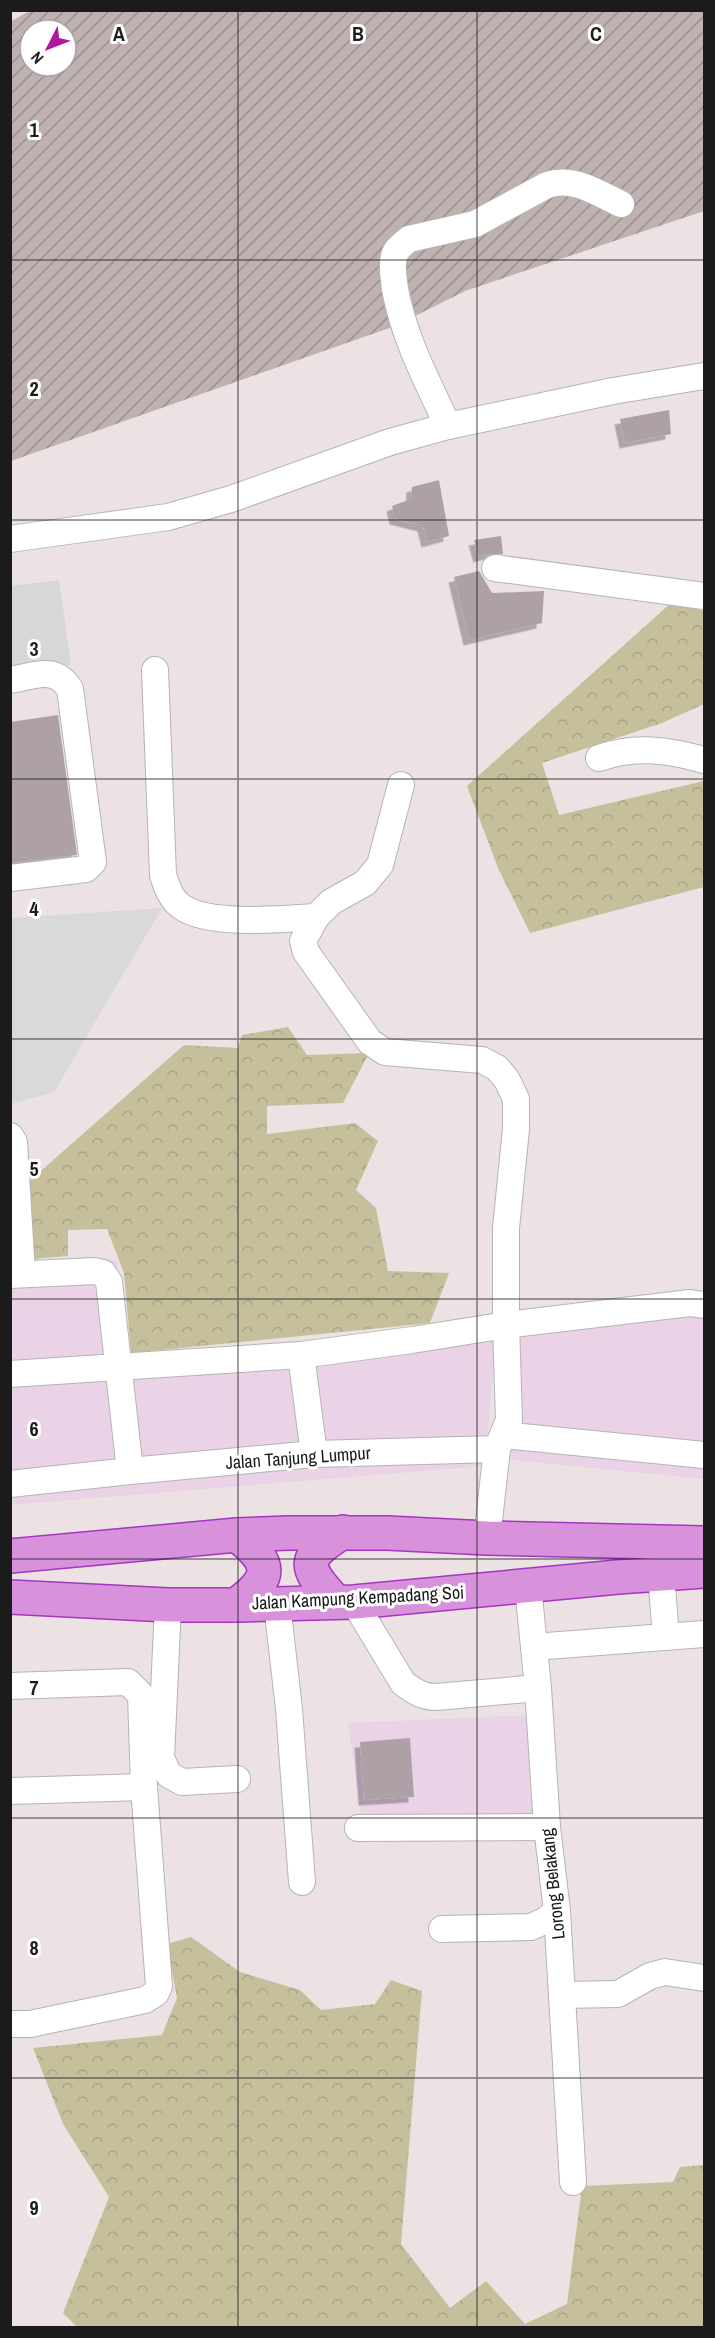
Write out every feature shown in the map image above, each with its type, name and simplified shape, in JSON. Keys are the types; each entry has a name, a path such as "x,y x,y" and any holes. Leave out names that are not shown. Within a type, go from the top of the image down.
{"highway":[{"path":"343,1532 315,1552 311,1565 315,1579 344,1602"},
{"path":"10,1556 237,1535 343,1532 705,1543"},
{"path":"236,1605 260,1586 264,1569 257,1552 237,1535"},
{"name":"Jalan Kampung Kempadang Soi","path":"10,1597 168,1605 344,1602 705,1571"}],"street":[{"path":"448,426 407,336 400,315 393,276 394,256 400,246 409,239 475,224 547,185 560,181 574,182 621,204"},
{"path":"10,539 168,517 231,499 390,442 448,426 613,391 705,376"},
{"path":"495,568 705,596"},
{"path":"155,670 163,875 170,895 181,907 197,914 251,921 316,917"},
{"path":"10,680 53,673 64,678 70,689 93,862 86,869 10,878"},
{"path":"599,758 619,751 643,749 661,750 705,760"},
{"path":"401,785 380,865 365,883 331,902 316,917 303,941 306,952 370,1042 386,1052 482,1060 496,1068 507,1080 516,1099 516,1129 506,1228 509,1420 500,1442 487,1538"},
{"path":"10,1136 14,1142 16,1274 95,1271 102,1273 109,1282 130,1471"},
{"path":"10,1374 301,1355 506,1325 690,1303 705,1305"},
{"path":"301,1355 314,1454"},
{"name":"Jalan Tanjung Lumpur","path":"10,1484 314,1454 500,1442 705,1455"},
{"path":"661,1574 666,1637"},
{"name":"Lorong Belakang","path":"528,1586 556,1911 573,2182"},
{"path":"344,1602 403,1683 414,1692 426,1697 436,1697 538,1688"},
{"path":"277,1604 289,1709 302,1882"},
{"path":"168,1605 161,1758 169,1775 182,1782 237,1779"},
{"path":"534,1647 705,1634"},
{"path":"10,1686 128,1682 141,1695 144,1787 159,1986 156,1993 145,2000 30,2025 10,2024"},
{"path":"10,1791 144,1787"},
{"path":"358,1828 547,1827"},
{"path":"442,1929 531,1927 546,1920 556,1911"},
{"path":"562,1995 618,1994 650,1976 665,1972 705,1978"}],"shaded area":[{"path":"31,10 704,11 704,211 465,291 395,326 11,461 10,22"},
{"path":"59,580 71,665 11,673 10,586"},
{"path":"162,908 54,1092 11,1104 11,918"},
{"path":"117,1260 126,1359 403,1336 498,1314 485,1466 11,1505 11,1270"},
{"path":"704,1297 704,1479 511,1460 514,1317"},
{"path":"529,1715 537,1820 362,1822 348,1723"}],"green space":[{"path":"672,602 704,611 704,704 662,723 542,763 559,815 704,781 704,887 530,933 498,868 467,786"},
{"path":"288,1027 307,1055 369,1053 343,1103 267,1106 267,1134 355,1123 378,1141 356,1190 376,1208 388,1271 449,1273 430,1323 131,1353 124,1273 107,1229 68,1230 68,1256 11,1261 10,1198 184,1045 238,1048 242,1035"},
{"path":"191,1937 240,1972 300,1990 321,2010 375,2004 391,1980 422,1991 401,2244 450,2308 486,2281 525,2324 567,2304 582,2186 673,2182 680,2167 704,2165 704,2327 77,2327 63,2313 109,2197 63,2124 33,2048 162,2035 177,1998 167,1944"}],"building":[{"path":"669,410 671,434 625,443 620,419"},
{"path":"439,480 449,536 427,542 423,526 395,519 392,506 411,499 412,487"},
{"path":"501,536 503,554 479,557 474,540"},
{"path":"479,571 492,593 544,591 542,623 469,640 454,577"},
{"path":"58,715 77,855 10,863 10,722"},
{"path":"410,1738 414,1797 364,1800 360,1742"}]}
